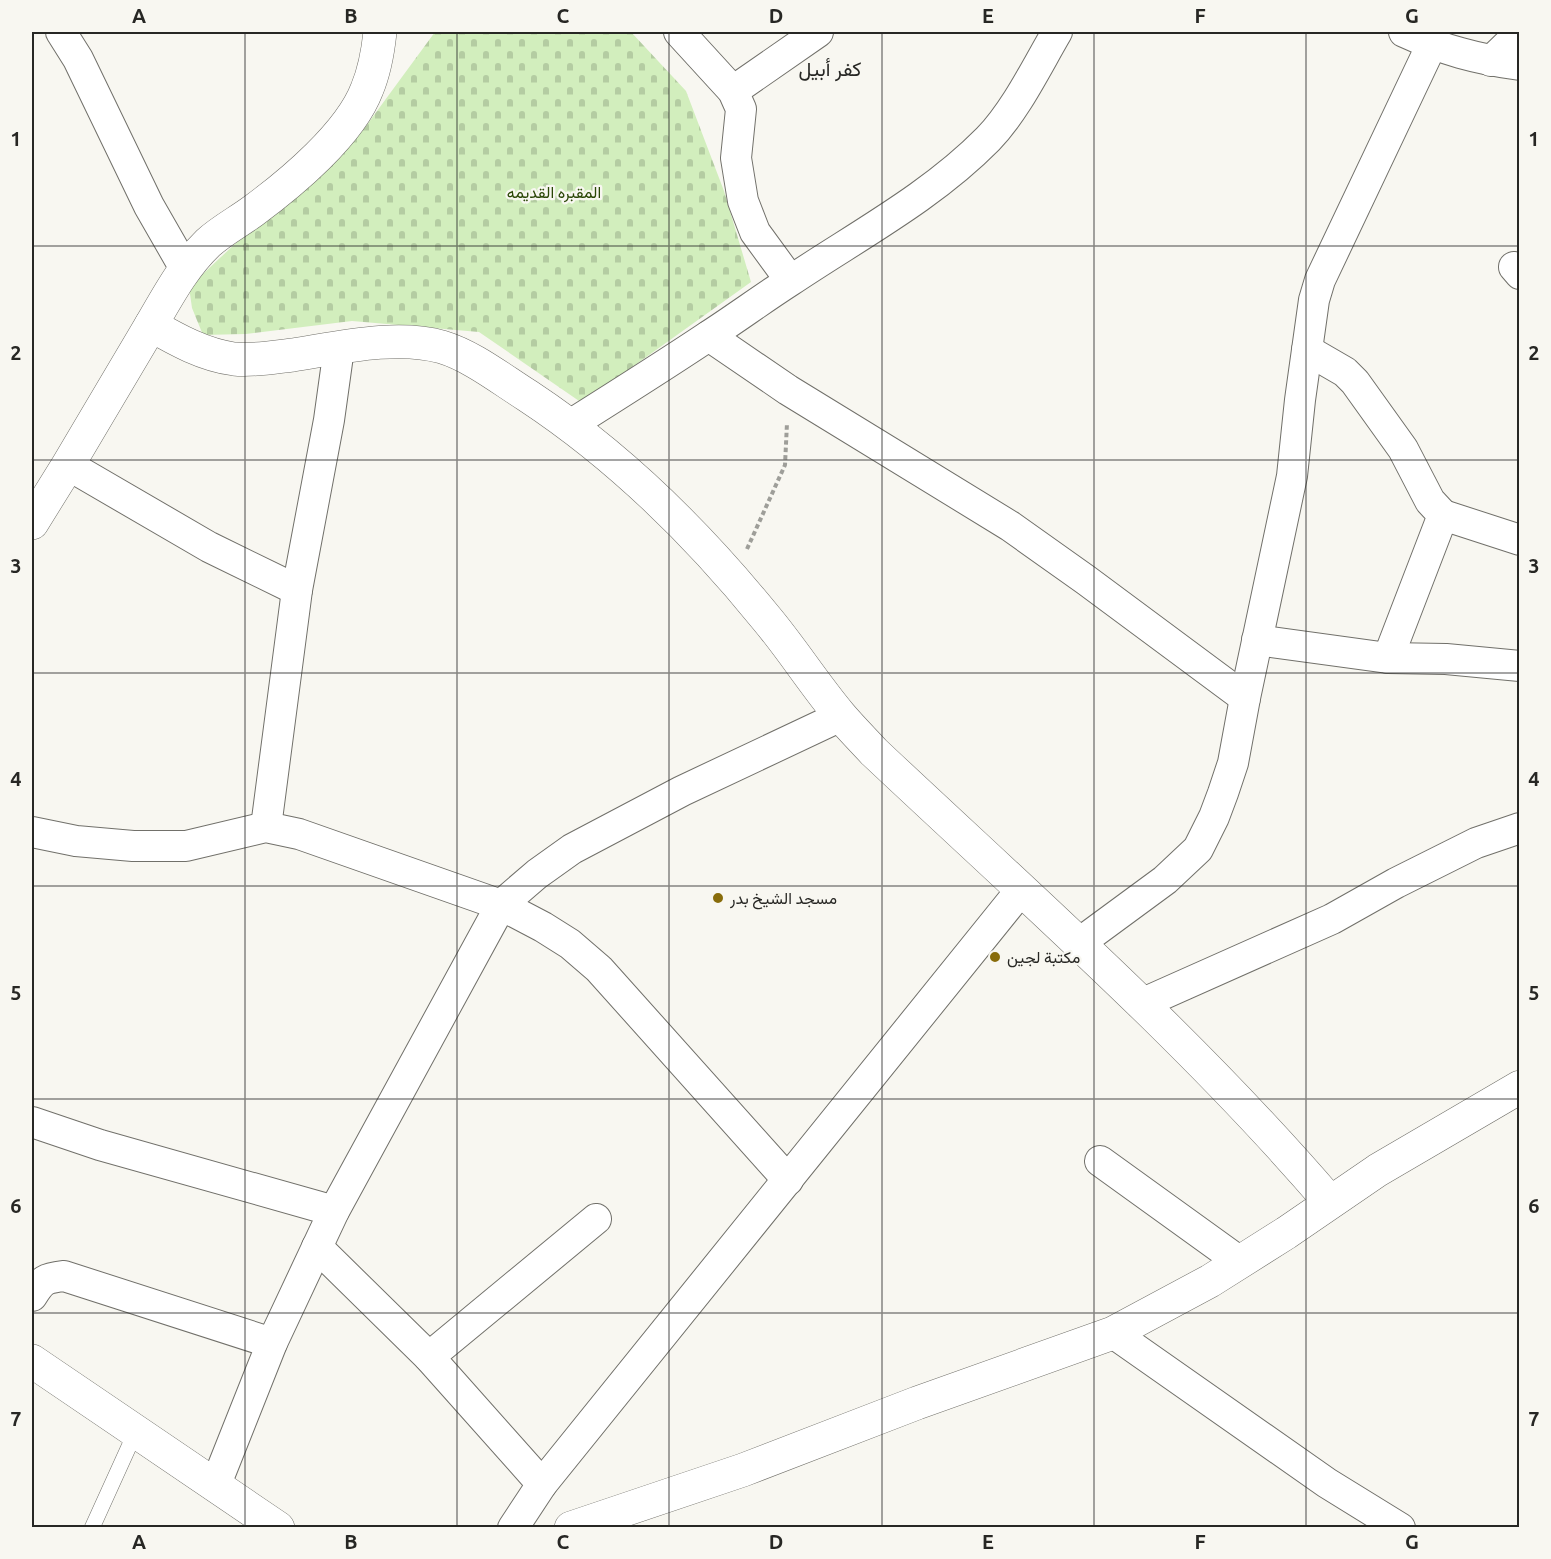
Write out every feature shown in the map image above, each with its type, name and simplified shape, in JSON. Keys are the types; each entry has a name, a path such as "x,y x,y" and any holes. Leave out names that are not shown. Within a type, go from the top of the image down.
{"street":[{"path":"61,32 78,59 149,206 184,267"},
{"path":"32,523 184,267 210,242 255,210 310,163 348,123 367,91 378,56 380,32"},
{"path":"679,32 733,91 741,109 736,158 742,201 755,232 790,280"},
{"path":"733,91 818,32"},
{"path":"570,425 709,336 790,280 880,224 932,187 982,144 1007,114 1056,32"},
{"path":"1404,32 1462,55 1505,63 1520,33"},
{"path":"1078,944 1165,880 1198,849 1214,817 1233,763 1292,476 1314,300 1320,280 1432,44"},
{"path":"151,325 197,348 234,359 260,359 392,343 442,347 469,359 499,377 570,425 650,491 766,618 841,716 874,752 1141,1004 1288,1153 1330,1202"},
{"path":"709,336 788,390 1010,526 1245,698"},
{"path":"266,827 297,590 329,420 339,348"},
{"path":"1307,350 1345,372 1355,382 1403,449 1430,501 1443,515 1520,540"},
{"path":"68,465 209,547 297,590"},
{"path":"1388,658 1443,515"},
{"path":"1257,640 1388,658 1446,659 1520,666"},
{"path":"216,1484 272,1343 334,1210 501,905 537,874 572,849 682,791 841,716"},
{"path":"32,832 76,841 132,846 186,846 266,827 299,834 501,905 570,944 599,969 788,1180"},
{"path":"1141,1004 1332,919 1396,883 1476,843 1520,828"},
{"path":"513,1527 542,1484 1021,890"},
{"path":"571,1527 743,1470 917,1403 1113,1333 1169,1304 1240,1262 1287,1233 1378,1170 1520,1087"},
{"path":"32,1122 100,1145 334,1210"},
{"path":"1100,1161 1240,1262"},
{"path":"429,1357 596,1219"},
{"path":"317,1247 429,1357 542,1484"},
{"path":"32,1296 41,1282 49,1278 64,1276 272,1343"},
{"path":"1113,1333 1318,1477 1400,1527"},
{"path":"32,1361 278,1527"}],"lane":[{"path":"92,1527 136,1431"}],"path":[{"path":"732,580 785,465 788,390"}],"green space":[{"name":"المقبره القديمه","path":"435,32 631,32 686,91 724,191 751,282 582,403 479,332 352,321 246,334 203,335 192,308 189,287 237,242 325,170 366,126"}],"place":[{"name":"مسجد الشيخ بدر","path":"718,898"},
{"name":"مكتبة لجين","path":"995,957"}],"district":[{"name":"كفر أبيل","path":"830,68"}]}
